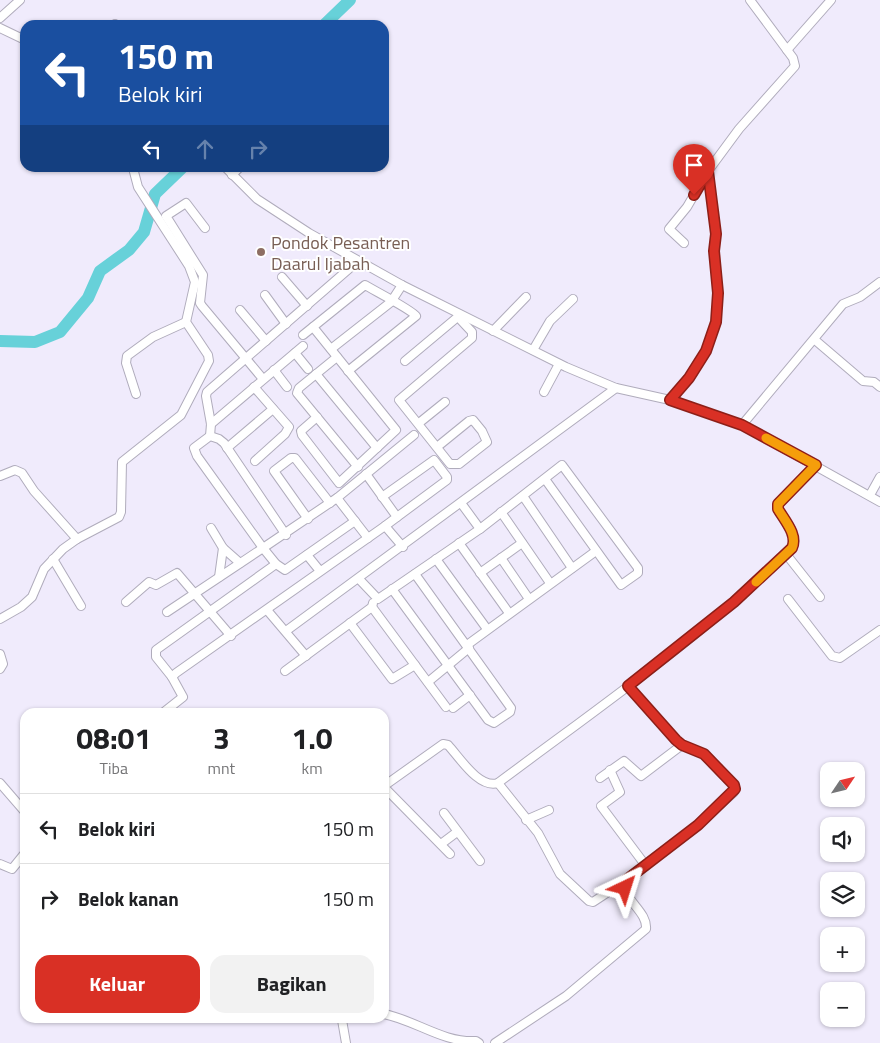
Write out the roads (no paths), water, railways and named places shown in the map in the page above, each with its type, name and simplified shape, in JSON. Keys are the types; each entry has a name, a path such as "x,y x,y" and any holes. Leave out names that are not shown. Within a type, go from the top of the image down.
{"street":[{"path":"0,18 20,0"},
{"path":"684,244 669,229 687,207 708,171 739,129 795,66 793,58 750,0"},
{"path":"787,50 831,0"},
{"path":"0,28 20,38"},
{"path":"670,400 689,378 706,351 716,322 718,293 714,251 716,234 708,171"},
{"path":"0,619 21,607 32,597 44,568 53,559 77,539 119,517 121,512 122,462 181,415 192,398 209,361 208,356 186,322 195,282 188,266 138,188 134,172"},
{"path":"229,172 257,199 309,233 459,316 559,364 616,388 670,400 742,425 880,502"},
{"path":"232,175 235,172"},
{"path":"205,228 186,203 166,216 203,276 200,303 263,379"},
{"path":"210,436 211,424 207,392 358,261"},
{"path":"282,277 307,306"},
{"path":"742,425 815,340 843,304 860,297 880,282"},
{"path":"304,335 365,285 391,302 413,311 416,316 348,370"},
{"path":"331,349 391,302 402,285"},
{"path":"265,295 286,324"},
{"path":"493,331 526,297"},
{"path":"533,350 550,321 573,299"},
{"path":"240,310 266,341"},
{"path":"405,361 459,316"},
{"path":"437,447 473,420 486,437 487,442 459,464 450,464 399,400 472,338 472,332 459,316"},
{"path":"136,394 126,362 127,356 153,337 186,322"},
{"path":"312,327 396,430 339,483 302,435 301,431 317,417"},
{"path":"815,340 863,381 874,382 880,387"},
{"path":"211,424 303,346"},
{"path":"295,353 308,369"},
{"path":"337,357 299,388 297,393 358,467"},
{"path":"544,392 559,364"},
{"path":"274,370 287,387"},
{"path":"316,374 377,448"},
{"path":"254,387 289,430 256,461"},
{"path":"286,632 616,388"},
{"path":"419,423 445,402"},
{"path":"227,448 273,408"},
{"path":"167,612 308,519 414,435"},
{"path":"286,534 219,439 210,436 198,443 194,448 195,452 276,564 285,570 355,521"},
{"path":"308,519 274,471 291,458 295,458 333,501 355,521 368,538"},
{"path":"172,677 385,526 447,480 447,477 434,460 382,497"},
{"path":"359,579 374,597 378,599 480,528 562,465 638,568 638,573 622,585 545,479"},
{"path":"389,783 421,758 445,744 481,780 493,784 498,782 628,686 734,602 786,554 795,543 794,535 778,509 778,504 816,465"},
{"path":"0,476 15,470 22,472 34,491 77,539"},
{"path":"366,474 397,517"},
{"path":"870,495 880,477"},
{"path":"522,496 572,568"},
{"path":"461,503 480,528"},
{"path":"501,512 550,583"},
{"path":"385,526 403,547"},
{"path":"211,528 223,548 240,563"},
{"path":"459,543 509,613"},
{"path":"480,573 522,543"},
{"path":"219,577 223,548"},
{"path":"428,682 487,629 596,551"},
{"path":"786,554 820,597"},
{"path":"307,555 320,571"},
{"path":"500,558 529,598"},
{"path":"53,559 81,606"},
{"path":"436,559 487,629"},
{"path":"169,708 183,697 172,677 156,656 156,650 276,564"},
{"path":"126,602 149,582 156,585 175,573 231,636"},
{"path":"392,589 491,723 511,711 468,646 415,574"},
{"path":"285,672 372,607 374,597"},
{"path":"788,599 836,659 880,630"},
{"path":"372,607 428,682 450,708 470,695"},
{"path":"266,610 306,656"},
{"path":"350,623 392,679 415,665"},
{"path":"0,654 3,664 0,669"},
{"path":"498,782 538,833 560,874 591,902 646,866 698,825 734,792 734,785 704,754 682,745 628,686"},
{"path":"600,778 624,761 627,761 637,774 641,776 682,745"},
{"path":"610,770 620,792 601,806 646,866"},
{"path":"0,782 20,806"},
{"path":"0,797 7,791"},
{"path":"389,792 450,854"},
{"path":"526,820 550,810"},
{"path":"444,813 480,861"},
{"path":"441,844 457,832"},
{"path":"0,864 12,870 20,860"},
{"path":"495,1043 566,996 646,929 644,918 625,888 625,881"},
{"path":"389,1016 438,1035 459,1041 476,1040 480,1043"},
{"path":"343,1023 346,1043"}],"waterway":[{"path":"329,20 350,0"},
{"path":"0,341 35,342 60,332 88,298 100,271 129,250 144,232 155,194 178,172"}],"place":[{"name":"Pondok Pesantren Daarul Ijabah","path":"261,252"}]}
